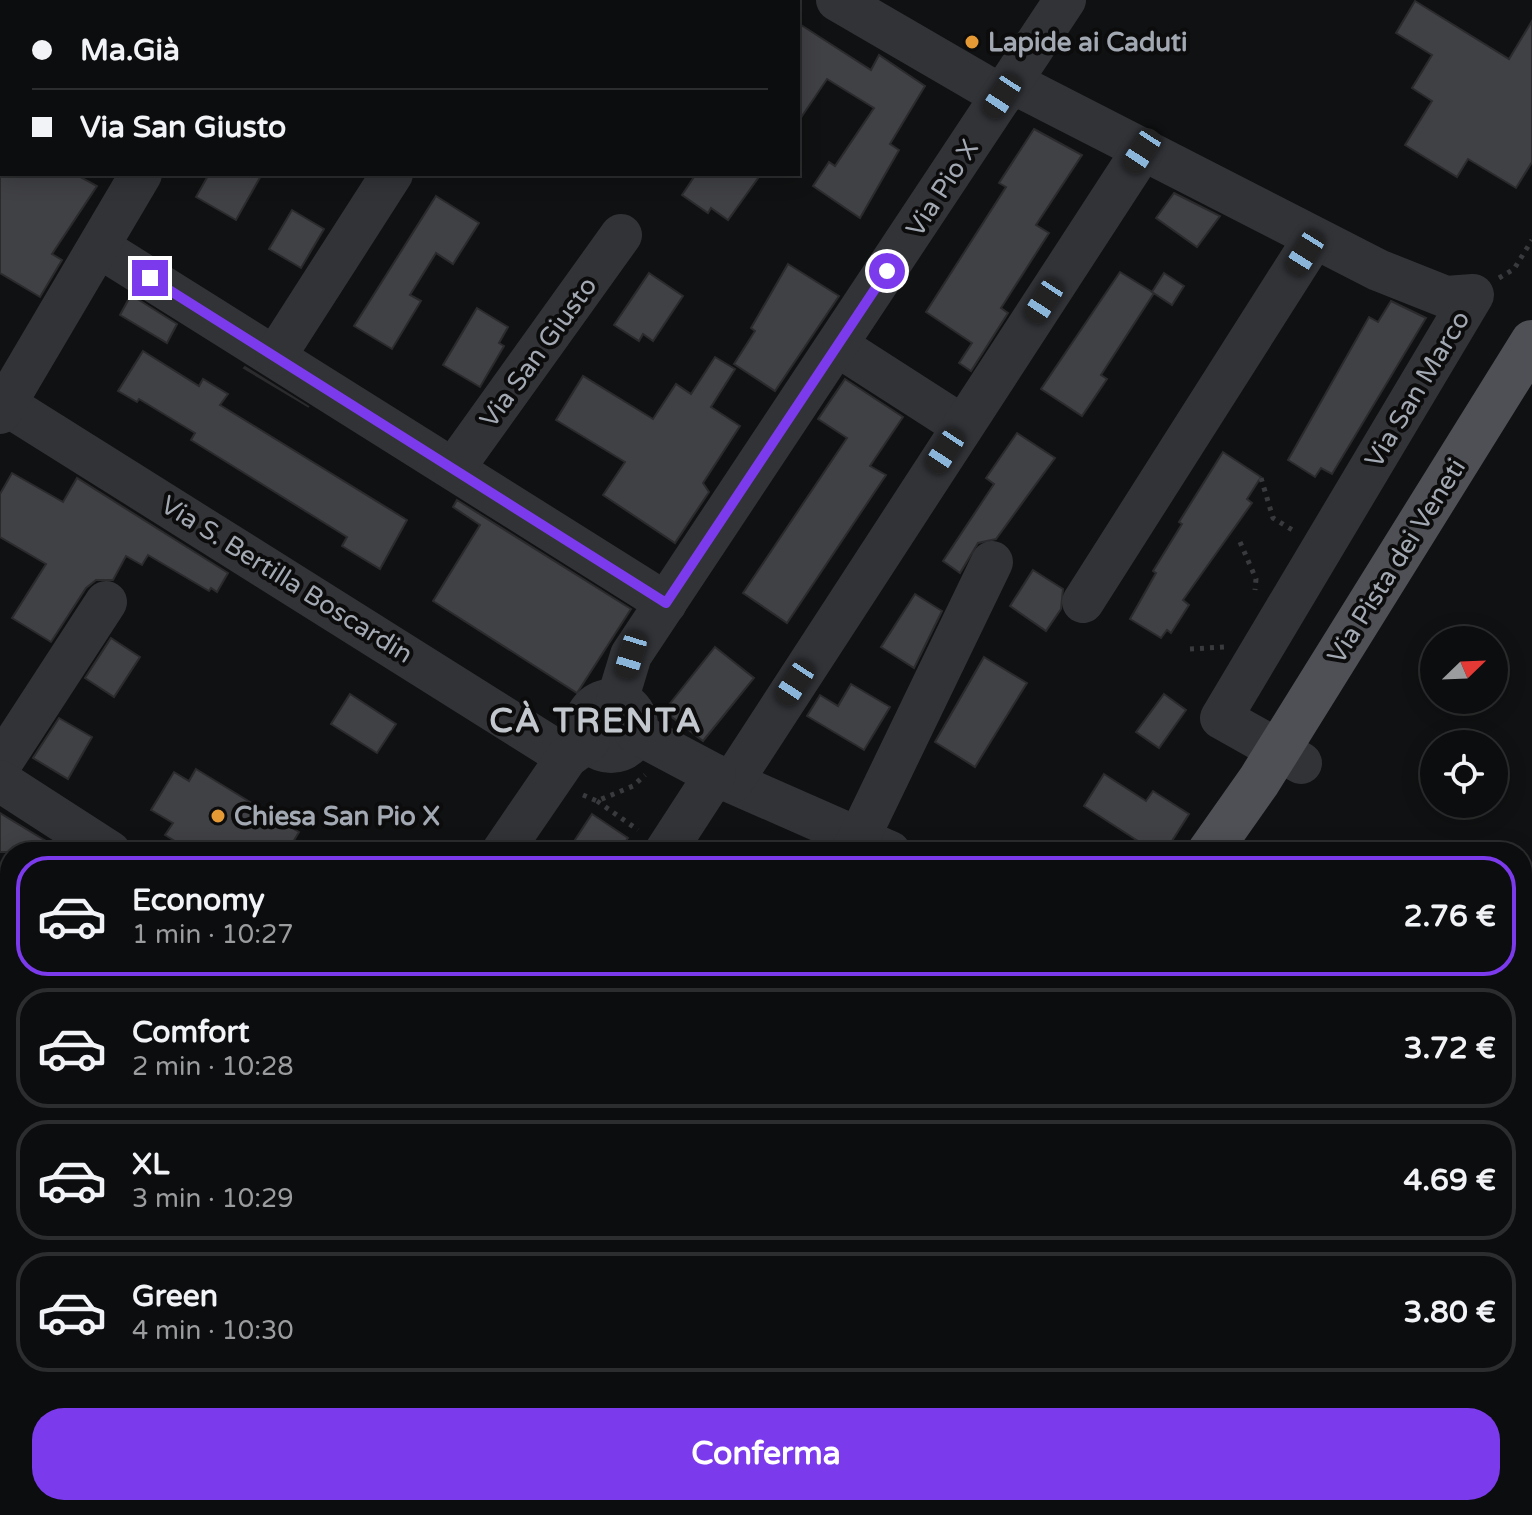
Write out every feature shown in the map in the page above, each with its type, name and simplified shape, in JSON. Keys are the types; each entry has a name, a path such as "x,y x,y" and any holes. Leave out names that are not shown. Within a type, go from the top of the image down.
{"main road":[{"name":"Via Pista dei Veneti","path":"1245,842 1280,764 1532,342"},
{"name":"Via Pista dei Veneti","path":"1217,842 1280,764"}],"street":[{"name":"Via San Marco","path":"837,0 1007,89 1142,151 1313,240 1417,288 1446,297 1473,295"},
{"name":"Via Pio X","path":"638,728 631,655 1065,0"},
{"path":"672,842 723,778 1142,151"},
{"path":"276,355 391,176"},
{"path":"3,408 99,247 128,179"},
{"name":"Via San Giusto","path":"454,468 621,235"},
{"path":"1083,602 1313,240"},
{"path":"99,247 276,355 666,603"},
{"name":"Via San Marco","path":"1280,764 1221,718 1473,295"},
{"path":"838,346 961,425"},
{"name":"Via S. Bertilla Boscardin","path":"3,408 570,758"},
{"path":"868,842 992,562"},
{"path":"0,765 106,602"},
{"path":"509,842 570,758 590,712 602,702 638,728 723,778 856,842"},
{"path":"0,781 95,842"}],"path":[{"path":"1473,295 1514,269 1532,240"},
{"path":"1261,478 1273,518 1323,548"},
{"path":"1240,542 1256,579 1255,602"},
{"path":"1190,649 1236,644"},
{"path":"597,801 633,786 651,770 638,728"},
{"path":"570,758 575,792 597,801 653,842"}],"building":[{"path":"1415,1 1509,59 1532,21 1532,162 1516,188 1468,159 1457,177 1405,145 1432,101 1412,88 1432,55 1396,33"},
{"path":"800,24 871,70 879,55 925,86 890,144 899,150 860,218 813,186 829,162 835,166 874,108 827,79 800,119"},
{"path":"1034,129 1082,155 1036,225 1049,233 1001,308 1008,313 971,371 959,363 972,343 926,312 1006,187 999,183"},
{"path":"0,176 79,176 97,186 52,254 62,260 40,297 0,273"},
{"path":"208,176 261,176 236,220 196,197"},
{"path":"695,176 760,176 728,220 711,208 708,213 682,195"},
{"path":"1174,193 1220,216 1197,247 1156,218"},
{"path":"436,196 479,223 453,264 436,253 410,295 421,301 392,349 354,326"},
{"path":"292,210 324,229 301,268 269,249"},
{"path":"788,264 839,296 775,391 734,364 755,331 751,328"},
{"path":"1120,272 1154,293 1101,375 1107,379 1082,416 1041,389"},
{"path":"649,273 683,296 653,341 643,334 639,341 614,325"},
{"path":"1164,273 1184,286 1172,305 1152,292"},
{"path":"131,295 177,324 167,343 120,315"},
{"path":"1391,301 1426,318 1332,474 1321,468 1315,477 1288,460 1369,317 1378,322"},
{"path":"477,308 508,327 499,343 504,346 480,387 443,365"},
{"path":"143,351 199,386 203,379 228,394 220,405 407,520 380,569 342,546 347,537 191,440 195,433 139,399 137,402 118,391"},
{"path":"715,357 735,369 711,407 740,426 703,483 709,492 675,543 603,495 625,462 556,420 583,376 653,419 676,384 691,394"},
{"path":"245,367 309,407 244,368"},
{"path":"845,379 903,417 870,466 886,475 787,623 743,593 847,438 818,419"},
{"path":"1017,433 1055,458 996,539 978,543 960,573 943,561 994,484 986,478"},
{"path":"1223,452 1261,477 1247,499 1252,503 1183,600 1189,605 1171,633 1167,630 1161,638 1130,619 1156,573 1153,571 1182,524 1179,522"},
{"path":"12,473 63,502 77,478 228,573 217,592 211,588 209,591 148,555 142,565 126,556 113,580 96,580 86,588 51,642 12,618 46,564 0,537 0,494"},
{"path":"457,500 631,609 577,693 433,601 480,525 453,507"},
{"path":"1033,570 1063,589 1061,609 1046,631 1010,606"},
{"path":"915,594 942,611 914,668 881,647"},
{"path":"111,638 140,657 114,697 85,678"},
{"path":"715,647 754,678 703,741 664,711"},
{"path":"984,657 1027,683 975,767 935,742"},
{"path":"851,684 890,707 864,750 807,716 820,695 838,706"},
{"path":"350,694 396,724 377,753 331,724"},
{"path":"1164,694 1186,710 1159,748 1136,732"},
{"path":"59,718 92,737 68,779 33,758"},
{"name":"Chiesa San Pio X","path":"196,769 299,832 293,842 177,842 165,835 173,823 151,810 174,772 189,781"},
{"path":"1104,774 1146,801 1153,791 1189,814 1171,842 1140,842 1084,806"},
{"path":"0,813 48,842 0,842"},
{"path":"592,814 628,838 625,842 574,842"}],"place":[{"name":"Lapide ai Caduti","path":"972,42"},
{"name":"Chiesa San Pio X","path":"218,816"}],"district":[{"name":"CÀ TRENTA","path":"596,720"}],"route":[{"path":"150,278 666,603 887,271"}]}
